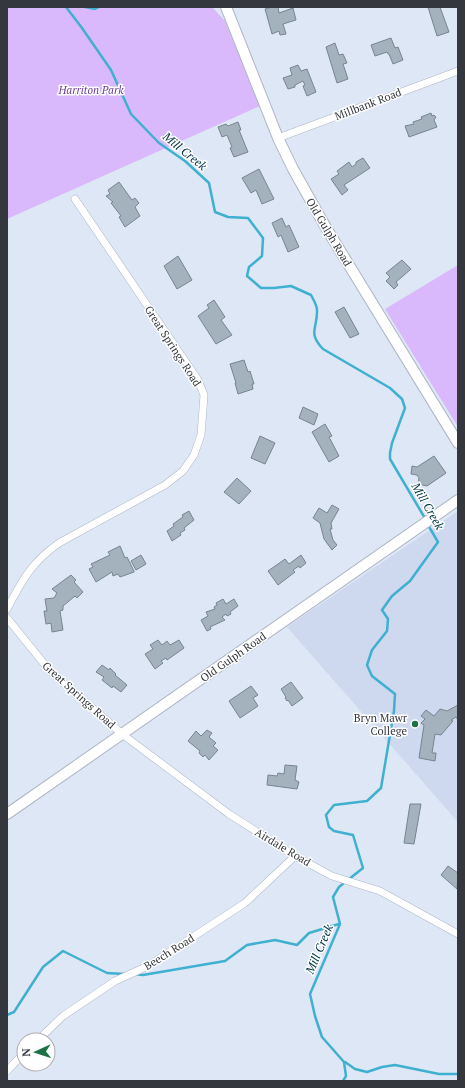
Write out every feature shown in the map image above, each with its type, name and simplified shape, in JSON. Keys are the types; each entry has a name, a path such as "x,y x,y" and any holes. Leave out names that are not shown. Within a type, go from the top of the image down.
{"street":[{"name":"Old Gulph Road","path":"226,7 278,138 299,181 320,219 458,443"},
{"name":"Millbank Road","path":"278,138 458,71"},
{"name":"Great Springs Road","path":"7,609 24,577 44,553 59,543 166,485 183,471 194,455 201,435 204,395 198,380 75,199"},
{"name":"Old Gulph Road","path":"7,814 458,500"},
{"name":"Great Springs Road","path":"7,618 50,672 122,734"},
{"name":"Airdale Road","path":"122,734 228,814 295,856 332,876 380,891 458,934"},
{"name":"Beech Road","path":"46,1032 63,1016 115,981 148,966 245,903 295,856"},
{"path":"8,1069 16,1060"}],"shaded area":[{"name":"Bryn Mawr College","path":"458,511 458,822 287,627"}],"green space":[{"name":"Harriton Park","path":"7,7 212,7 225,21 260,106 7,219"},
{"path":"458,265 458,427 385,309"}],"building":[{"path":"278,7 279,13 293,8 296,20 283,24 286,34 280,35 279,31 272,34 265,9"},
{"path":"428,7 440,7 449,32 437,36"},
{"path":"391,38 395,48 398,47 403,60 393,64 387,52 375,56 371,45"},
{"path":"335,43 339,55 343,54 347,63 343,64 348,79 337,83 326,47"},
{"path":"298,65 301,71 307,69 316,92 307,96 303,86 305,85 303,81 295,85 295,87 288,89 283,78 292,75 290,68"},
{"path":"431,113 432,116 434,115 436,117 434,120 437,127 409,137 405,126 414,124 413,122 422,119 421,117"},
{"path":"238,122 241,130 239,130 248,152 234,157 227,135 222,137 218,127 226,124 228,126"},
{"path":"363,158 370,168 344,185 348,190 342,195 331,179 339,174 337,171 349,162 352,167 356,164 356,162"},
{"path":"259,169 274,199 262,204 256,190 251,193 242,178"},
{"path":"119,182 132,200 135,198 139,203 135,207 140,216 125,227 119,217 121,216 111,203 113,202 106,196 110,194 108,190"},
{"path":"282,218 286,227 289,225 299,247 288,252 281,235 278,237 272,223"},
{"path":"178,256 192,280 177,289 164,266"},
{"path":"402,260 411,269 396,282 398,285 394,289 386,281 390,277 386,273"},
{"path":"214,300 225,317 221,320 232,335 216,344 198,316 209,308 207,305"},
{"path":"344,307 359,334 350,338 335,312"},
{"path":"244,360 248,372 250,371 254,384 252,384 253,389 238,394 230,364"},
{"path":"303,407 318,414 314,425 299,418"},
{"path":"325,424 332,436 329,437 339,456 329,462 312,432"},
{"path":"260,436 275,443 265,464 251,458"},
{"path":"434,456 446,473 427,486 418,484 419,478 417,475 411,474 412,466 417,467"},
{"path":"237,478 251,491 239,504 224,492"},
{"path":"332,505 339,509 331,523 332,529 330,529 333,540 337,545 332,550 324,539 320,523 313,518 319,508 327,513"},
{"path":"189,511 194,520 184,528 185,530 180,533 181,535 172,541 167,531 174,526 173,524 183,517 182,515"},
{"path":"120,546 125,558 127,557 134,572 120,577 118,574 113,576 112,572 96,582 89,569 93,567 91,564 110,555 108,552"},
{"path":"141,555 146,564 136,570 131,561"},
{"path":"301,555 306,563 300,568 299,566 293,570 295,572 278,585 268,571 285,559 289,564"},
{"path":"71,575 76,580 74,582 83,592 77,598 75,596 63,606 63,610 60,611 63,630 52,632 51,623 46,624 44,611 47,611 45,599 54,598 57,593 52,589"},
{"path":"223,599 226,604 234,599 238,606 230,612 231,614 227,616 226,614 222,617 225,620 210,627 211,629 207,631 201,620 208,616 206,612 215,609 214,607 217,605 216,603"},
{"path":"158,640 162,645 167,641 170,645 179,640 184,648 167,660 166,658 161,661 163,663 155,669 145,654 153,649 150,645"},
{"path":"102,665 109,670 110,668 116,674 115,675 127,685 121,692 113,686 112,688 102,680 104,677 96,672"},
{"path":"291,682 303,698 292,706 285,698 286,697 281,689"},
{"path":"251,686 258,695 253,698 258,706 240,718 229,701"},
{"path":"458,705 458,720 456,717 451,720 453,721 441,735 435,734 432,753 436,753 435,761 419,758 424,725 421,723 425,719 421,716 426,710 434,716 440,709 447,711"},
{"path":"207,730 212,733 209,737 216,743 213,746 218,750 209,760 205,755 203,757 199,753 200,751 188,741 196,731 201,736"},
{"path":"285,765 297,766 295,780 299,782 297,789 267,785 268,775 277,776 278,773 284,774"},
{"path":"410,804 421,804 414,844 404,843"},
{"path":"448,866 458,873 457,889 441,875"}],"waterway":[{"name":"Mill Creek","path":"66,7 111,70 131,114 159,143 185,161 209,183 215,212 228,217 248,218 263,238 262,256 249,267 247,276 261,288 291,286 311,295 316,304 317,310 314,334 315,338 323,349 390,388 402,399 405,408 392,443 390,459 426,520"},
{"name":"Mill Creek","path":"85,7 95,9 99,7"},
{"name":"Mill Creek","path":"343,1081 346,1076 344,1062 322,1037 310,994 340,924 333,897 339,887 363,868 353,835 334,831 329,827 326,815 334,805 367,801 381,788 394,711 395,694 372,676 367,665 372,650 387,631 388,619 382,610 392,596 410,581 438,542 428,525"},
{"path":"134,974 143,975 225,961 247,945 275,940 297,945 309,933 339,924"},
{"path":"7,1015 14,1012 43,967 63,951 107,973 125,974"},
{"path":"345,1062 355,1069 367,1072 382,1067 395,1065 439,1074 458,1074"}],"place":[{"name":"Bryn Mawr College","path":"415,724"}]}
